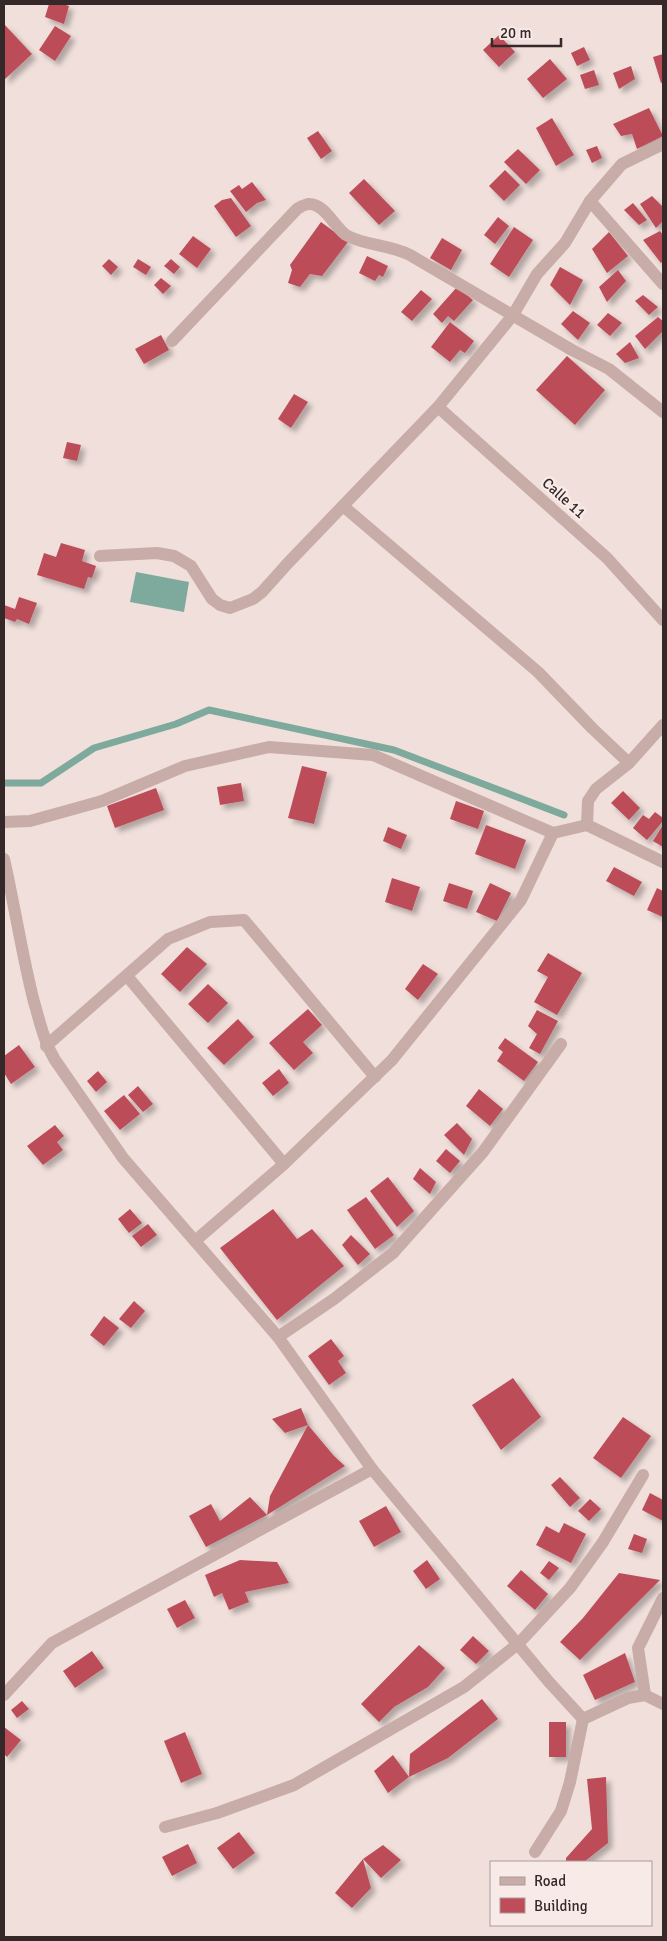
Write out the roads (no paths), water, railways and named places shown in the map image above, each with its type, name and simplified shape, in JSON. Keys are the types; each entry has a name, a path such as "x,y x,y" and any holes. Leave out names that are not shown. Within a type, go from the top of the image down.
{"street":[{"path":"100,556 157,553 174,556 191,566 212,599 220,605 230,608 253,599 262,592 438,407 513,315 537,274 565,242 590,201 622,164 663,144"},
{"path":"590,201 663,284"},
{"path":"172,341 297,208 308,204 319,207 346,235 400,250 609,369 663,412"},
{"name":"Calle 11","path":"438,407 606,558 663,620"},
{"path":"343,506 538,672 592,728 630,763"},
{"path":"587,825 588,801 596,789 630,763 663,726"},
{"path":"4,822 30,820 77,808 102,800 184,766 269,747 373,755 553,833 587,825 663,862"},
{"path":"194,1241 284,1164 399,1053 521,900 553,833"},
{"path":"4,859 25,968 46,1046 123,1158 278,1337 372,1469 519,1643 549,1682 583,1719"},
{"path":"46,1046 168,939 210,922 244,920 375,1077"},
{"path":"127,976 284,1164"},
{"path":"278,1337 334,1299 393,1253 483,1152 561,1044"},
{"path":"4,1695 52,1643 372,1469"},
{"path":"166,1827 217,1813 294,1785 464,1687 519,1643 570,1588 603,1542 643,1475"},
{"path":"645,1695 638,1648 663,1598"},
{"path":"583,1719 628,1698 645,1695 663,1704"},
{"path":"535,1852 561,1811 570,1782 583,1719"}],"waterway":[{"path":"4,783 41,783 94,748 176,724 209,710 394,750 564,815"}]}
